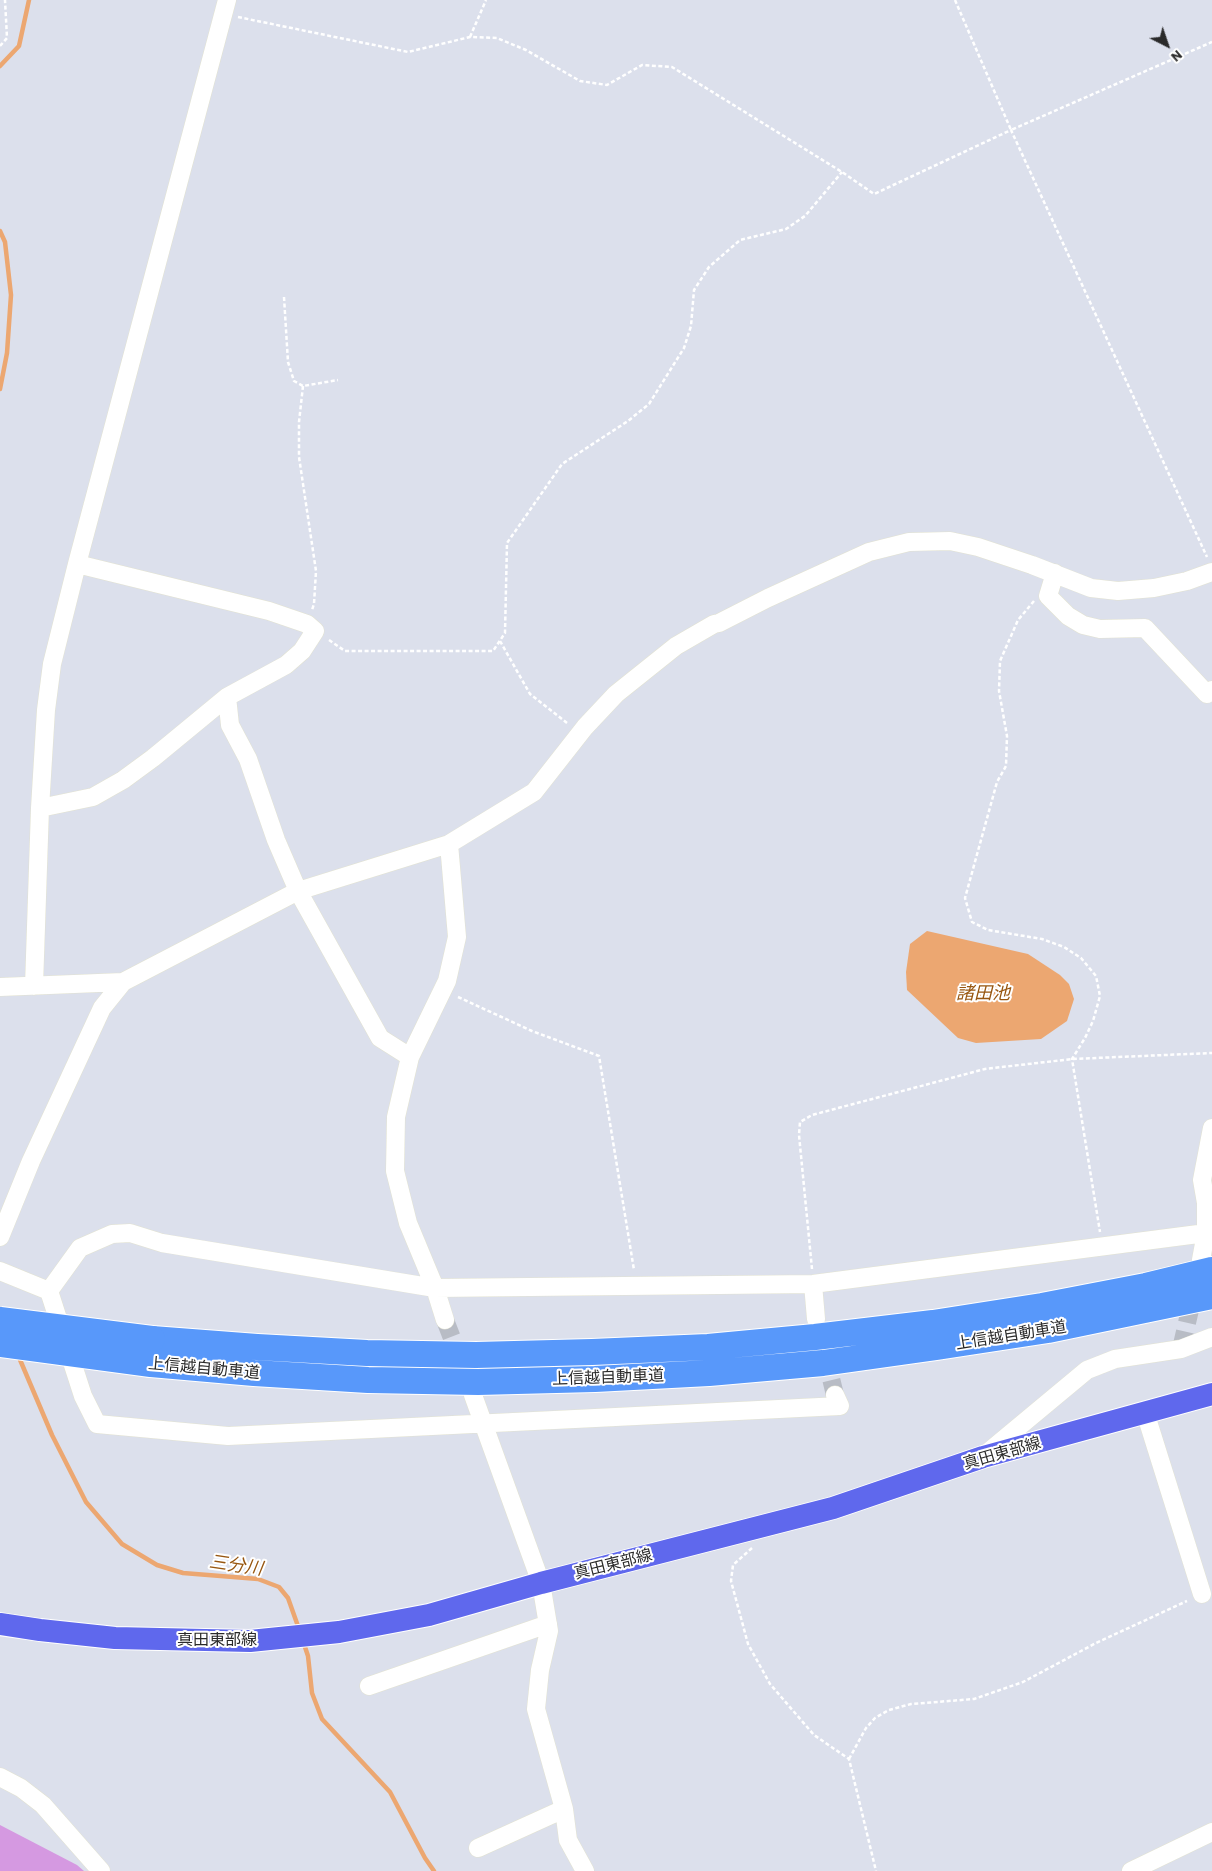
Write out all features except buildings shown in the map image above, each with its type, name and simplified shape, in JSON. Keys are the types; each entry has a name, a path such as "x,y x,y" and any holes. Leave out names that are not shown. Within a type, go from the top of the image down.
{"highway":[{"name":"上信越自動車道","path":"0,1344 151,1352 257,1347 367,1353 466,1355 708,1347 942,1322 1042,1306 1146,1286 1206,1265"},
{"name":"上信越自動車道","path":"0,1320 254,1373 359,1379 468,1382 595,1379 709,1373 823,1362 1048,1330 1212,1296"}],"main road":[{"name":"真田東部線","path":"0,1624 116,1638 250,1641 338,1632 429,1615 541,1583 833,1508 982,1457 1212,1394"}],"street":[{"path":"34,986 40,808 46,710 52,664 225,7"},
{"path":"0,1237 31,1161 102,1008 123,982 298,891 449,844 534,792 580,733 616,694 676,646 714,624 870,552 910,542 950,541 978,547 1055,573 1091,588 1118,591 1154,588 1187,581 1210,565"},
{"path":"40,808 93,797 122,780 153,758 227,697 286,664 302,651 311,627 269,611 77,564"},
{"path":"1055,573 1048,596 1068,616 1083,625 1112,630 1144,628 1207,694 1212,690"},
{"path":"227,697 230,725 248,759 276,840 298,891 380,1038 410,1057"},
{"path":"445,1320 435,1288 408,1223 395,1171 396,1117 410,1057 447,981 457,938 449,844"},
{"path":"0,987 123,982"},
{"path":"1206,1265 1209,1232 1202,1180 1212,1128"},
{"path":"49,1291 80,1248 112,1234 130,1233 162,1243 435,1288 813,1284 1209,1232"},
{"path":"0,1271 49,1291 83,1396 97,1424 228,1436 840,1406 835,1395"},
{"path":"813,1284 816,1319"},
{"path":"982,1457 1087,1370 1115,1359 1181,1348 1212,1337"},
{"path":"473,1395 541,1583 549,1631 540,1670 536,1709 564,1809 568,1840 585,1871"},
{"path":"1145,1412 1202,1594"},
{"path":"369,1686 548,1624"},
{"path":"0,1777 21,1788 43,1806 101,1871"},
{"path":"478,1848 564,1809"},
{"path":"1131,1871 1212,1832"}],"path":[{"path":"0,46 7,38 5,0"},
{"path":"470,37 486,0"},
{"path":"955,0 1011,130 1210,565"},
{"path":"225,7 408,52 470,37 497,38 526,50 580,81 607,85 642,65 672,67 842,172 874,194 1011,130 1212,42"},
{"path":"303,386 299,422 299,457 316,571 311,627 345,651 493,651 506,633 507,543 562,464 628,421 649,404 684,348 691,326 694,290 709,267 740,240 786,229 805,216 842,172"},
{"path":"284,297 288,362 294,381 303,386 338,380"},
{"path":"1048,596 1034,601 1018,620 1000,661 999,691 1007,736 1006,766 997,782 965,898 972,922 988,930 1042,939 1064,947 1081,958 1096,976 1100,996 1093,1021 1072,1059 1102,1245"},
{"path":"500,641 530,694 580,733"},
{"path":"443,990 532,1031 599,1056 636,1286"},
{"path":"813,1284 799,1135 800,1122 812,1115 985,1069 1072,1059 1212,1053"},
{"path":"758,1543 733,1565 731,1581 748,1644 770,1684 814,1735 849,1759 876,1871"},
{"path":"849,1759 866,1728 875,1718 889,1710 911,1704 974,1699 1023,1682 1096,1642 1202,1594"}],"shaded area":[{"path":"0,1825 77,1865 84,1871 0,1871"}],"water":[{"name":"諸田池","path":"927,931 1028,954 1060,975 1069,984 1074,999 1067,1021 1041,1039 976,1043 958,1038 907,990 906,972 910,944"}],"waterway":[{"name":"三分川","path":"0,66 19,46 29,0"},
{"name":"三分川","path":"0,231 5,242 11,295 7,353 0,389"},
{"name":"三分川","path":"18,1355 52,1435 86,1502 122,1544 157,1565 183,1573 258,1579 279,1587 288,1598 299,1629"},
{"name":"三分川","path":"303,1641 308,1656 312,1693 322,1719 390,1792 425,1858 434,1871"}],"tunnel":[{"path":"1181,1349 1194,1292"},
{"path":"445,1320 462,1364"},
{"path":"825,1354 835,1395"}]}
